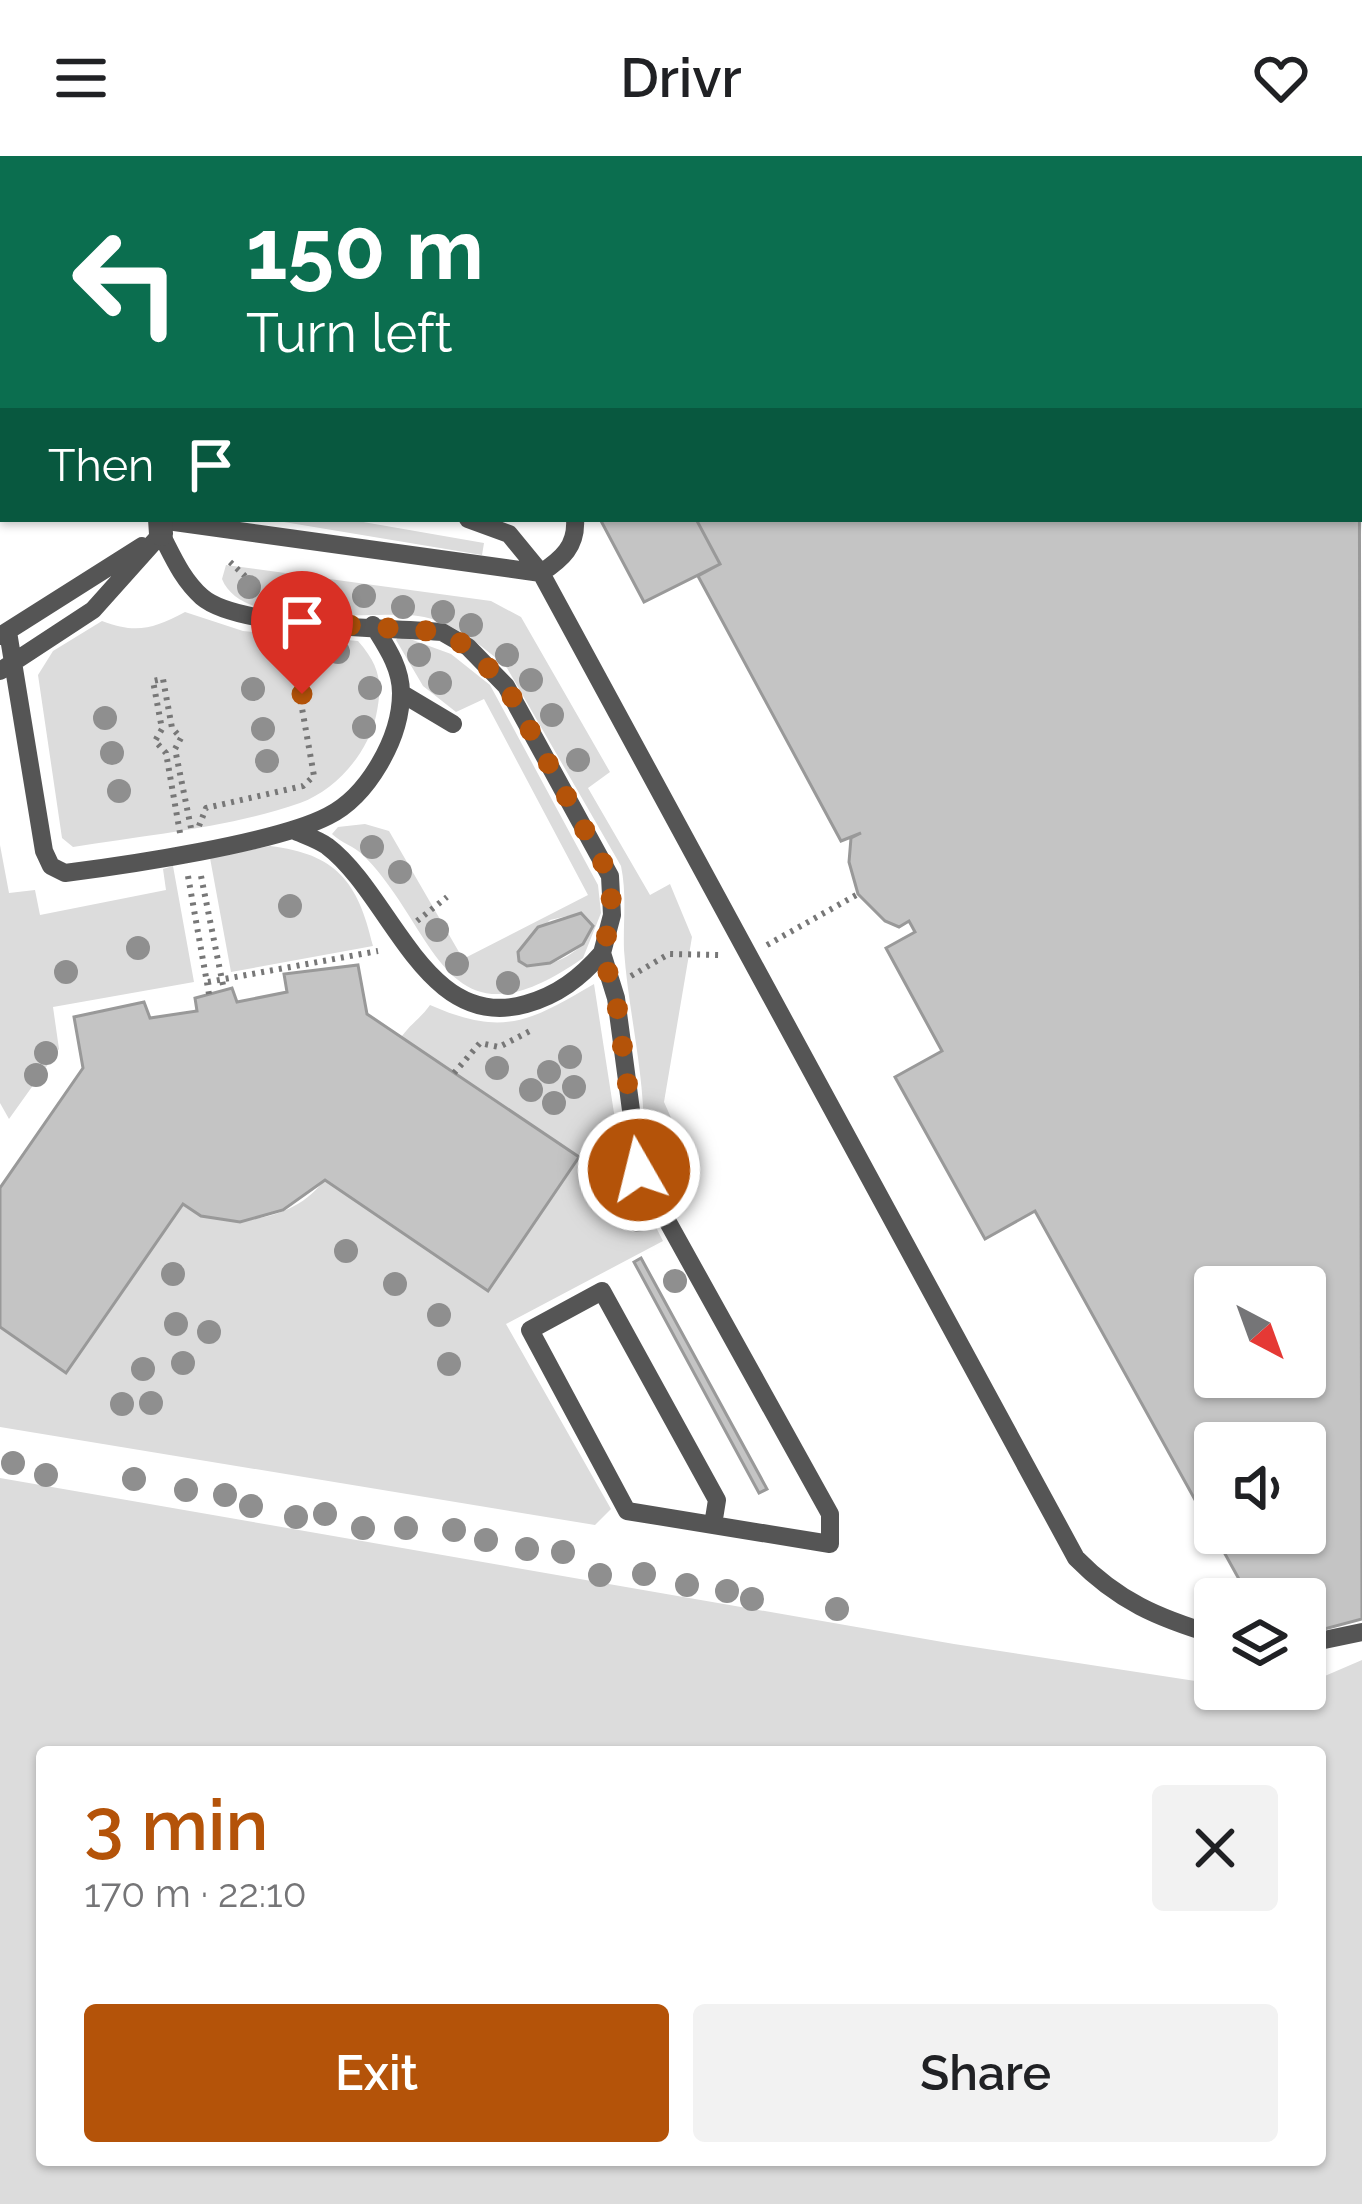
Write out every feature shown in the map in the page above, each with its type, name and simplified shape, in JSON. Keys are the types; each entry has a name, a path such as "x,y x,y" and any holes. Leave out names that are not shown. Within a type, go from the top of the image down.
{"lane":[{"path":"476,522 508,534 541,573 1076,1558 1111,1593 1139,1609 1194,1628"},
{"path":"373,625 398,670 401,693 392,734 359,794 330,815 293,830 83,871 57,872 51,866 6,667 4,634 160,524 541,573 562,560 573,542 575,522"},
{"path":"160,524 181,574 206,600 237,616 442,632 468,647 506,686 610,876 612,915 602,953 576,981 538,1000 509,1009 479,1009 455,997 326,845 293,830"},
{"path":"6,667 94,610 160,524"},
{"path":"401,693 453,724"},
{"path":"602,953 613,987 639,1170 830,1514 830,1544 713,1525 627,1511 530,1330 602,1291 717,1500 713,1525"},
{"path":"1326,1639 1362,1631"}],"path":[{"path":"202,847 198,818 206,808 303,786 314,776 296,657 262,591 230,562"},
{"path":"613,987 669,954 748,955 858,894"},
{"path":"207,982 376,952 447,897"},
{"path":"454,1073 480,1043 499,1047 535,1028"}],"shaded area":[{"path":"284,522 363,522 484,543 482,555"},
{"path":"226,565 491,601 521,617 610,772 588,788 650,895 670,884 692,937 664,1102 680,1138 642,1164 643,1110 624,950 621,866 507,668 466,635 430,618 310,615 255,606 234,596 222,579"},
{"path":"185,612 243,631 358,641 375,667 379,684 376,716 366,743 338,780 300,803 216,825 73,847 62,838 38,675 53,651 102,621 144,628"},
{"path":"399,635 451,654 490,685 598,885 601,913 583,958 536,985 500,994 472,988 449,971 363,855 332,834 338,827 365,824 389,831 463,959 588,895 484,699 456,712 423,686 396,640","holes":["581,913 593,926 582,944 563,958 540,965 519,961 518,952 550,920"]},
{"path":"0,845 9,893 35,890 40,915 166,890 163,869 173,866 194,982 53,1007 59,1049 9,1119 0,1103"},
{"path":"270,846 312,856 341,875 360,904 373,946 231,972 210,858"},
{"path":"594,984 621,1158 663,1241 506,1324 611,1509 595,1525 0,1427 0,1327 66,1373 183,1204 200,1213 238,1220 278,1213 312,1194 346,1145 400,1039 430,1005 477,1021 515,1021"},
{"path":"0,1478 954,1644 1194,1681 1194,1710 1326,1710 1326,1675 1362,1660 1362,2204 0,2204"}],"building":[{"path":"602,522 698,522 720,564 644,602"},
{"path":"698,522 1359,522 1362,1619 1326,1629 1326,1578 1238,1578 1225,1554 1326,1554 1326,1422 1194,1422 1194,1498 1035,1211 985,1239 895,1077 942,1051 886,948 915,932 909,921 899,927 885,921 858,894 849,862 851,838 861,833 841,841 698,576 720,564"},
{"path":"581,913 593,926 583,944 550,963 527,966 519,961 518,952 538,927"},
{"path":"358,965 367,1014 579,1157 488,1291 325,1180 283,1210 240,1222 201,1216 183,1204 66,1373 0,1327 0,1188 83,1068 74,1017 144,1002 150,1018 197,1011 195,998 232,988 237,1002 287,992 284,974"},
{"path":"641,1258 767,1489 759,1493 634,1262"}],"route":[{"path":"302,694 296,657 278,620 442,632 468,647 506,686 610,876 612,915 602,953 616,998 639,1170"}]}
